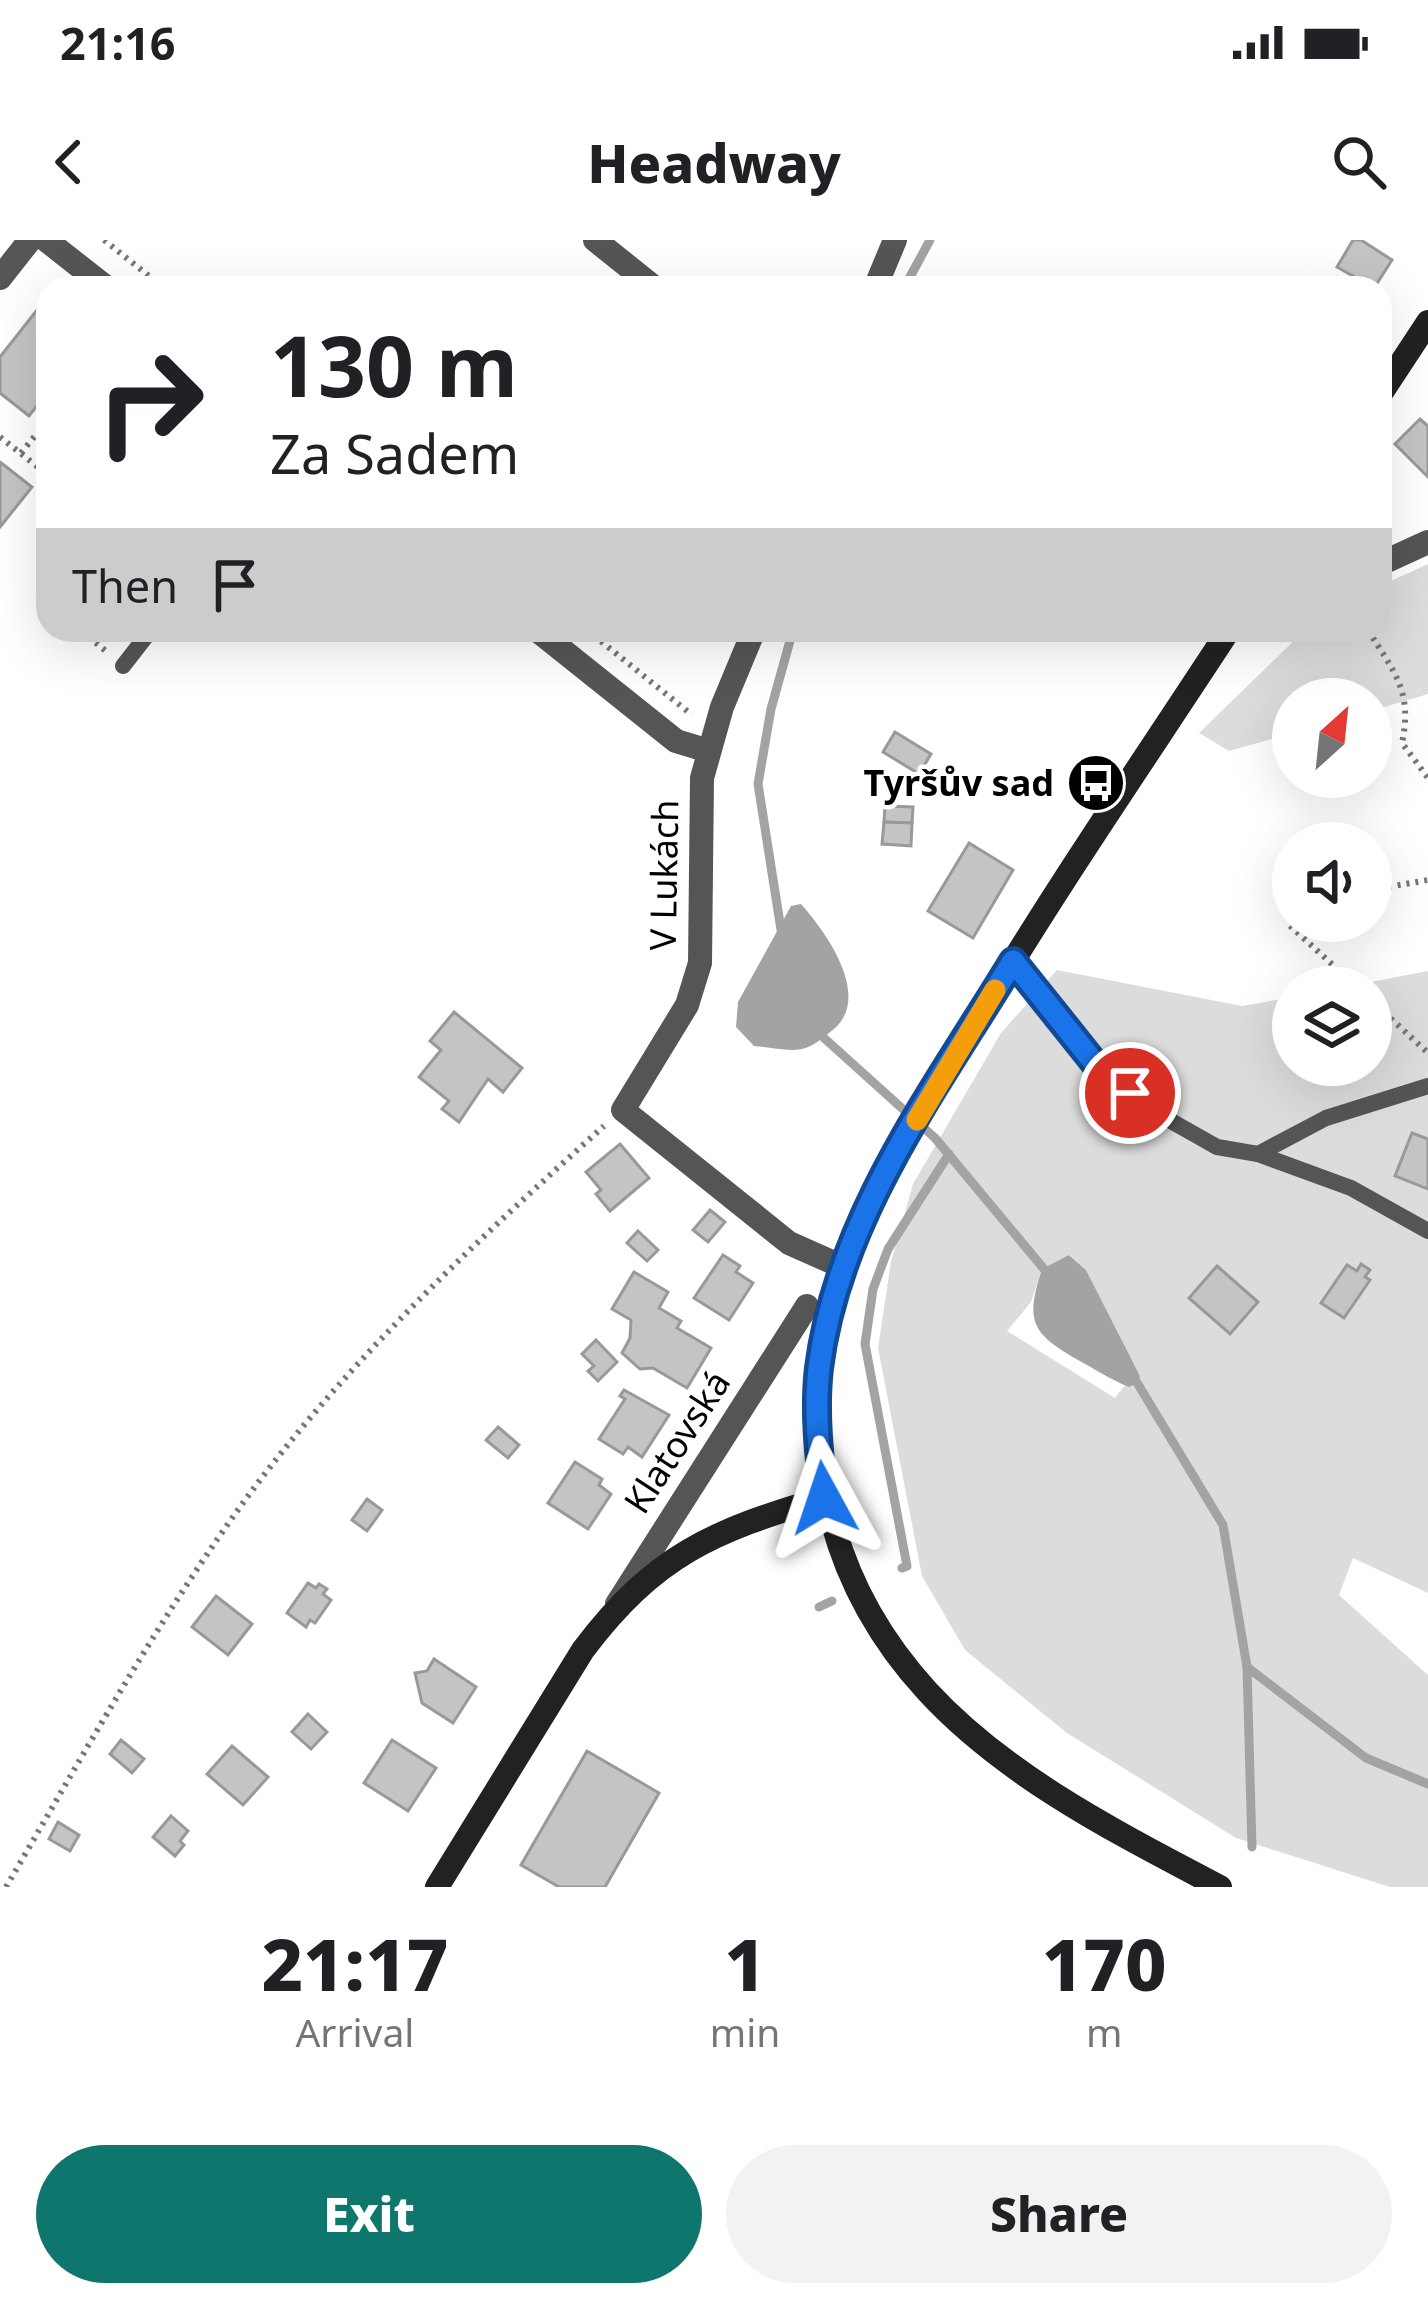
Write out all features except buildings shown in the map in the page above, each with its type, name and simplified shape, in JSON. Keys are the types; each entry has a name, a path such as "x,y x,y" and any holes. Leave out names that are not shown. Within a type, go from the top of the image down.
{"main road":[{"path":"1392,377 1428,322"},
{"path":"1220,642 1013,961 858,1228 843,1267 819,1371 818,1435 824,1498 853,1579 871,1616 927,1691 1031,1778 1220,1887"},
{"name":"Klatovská","path":"437,1887 583,1650 609,1616 646,1579 718,1532 824,1498"}],"street":[{"path":"0,278 30,240"},
{"path":"46,240 92,276"},
{"path":"595,240 640,276"},
{"path":"880,276 895,240"},
{"path":"1392,558 1428,542"},
{"path":"552,642 676,741 709,751"},
{"name":"V Lukách","path":"622,1110 687,1006 700,963 702,778 750,642"},
{"path":"622,1110 789,1244 843,1267"},
{"name":"Klatovská","path":"609,1616 807,1306"}],"lane":[{"path":"123,666 142,642"},
{"path":"1013,961 1104,1075 1206,1142 1258,1154 1351,1188 1428,1231"},
{"path":"1258,1154 1326,1118 1428,1086"}],"path":[{"path":"104,240 149,276"},
{"path":"21,453 36,434"},
{"path":"0,437 36,465"},
{"path":"1375,642 1404,690 1408,716 1402,742 1428,778"},
{"path":"1392,886 1428,880"},
{"path":"1308,942 1334,966"},
{"path":"1392,1020 1428,1053"},
{"path":"6,1887 142,1655 242,1505 358,1364 508,1212 622,1110"}],"shaded area":[{"path":"1428,564 1428,694 1392,705 1392,678 1272,678 1272,739 1229,751 1199,733 1293,642 1392,642 1392,580"},
{"path":"801,904 841,965 847,982 845,1015 806,1048 754,1046 736,1027 738,1002 791,906"},
{"path":"1057,970 1242,1006 1272,1001 1272,1086 1392,1086 1392,978 1428,971 1428,1593 1353,1558 1339,1595 1428,1675 1428,1887 1390,1887 1236,1838 1067,1733 965,1650 922,1576 878,1348 891,1262 913,1184 1001,1033","holes":["1070,1255 1086,1270 1140,1376 1138,1383 1124,1386 1115,1398 1007,1331 1031,1302 1042,1269"]},
{"path":"1069,1255 1086,1270 1140,1376 1138,1383 1129,1387 1109,1378 1050,1342 1036,1324 1034,1301 1042,1269"}],"waterway":[{"path":"910,276 930,240"},
{"path":"782,936 758,784 771,709 790,642"},
{"path":"820,1029 824,1038 935,1138 1049,1275"},
{"path":"902,1568 907,1566 865,1344 873,1289 888,1249 949,1154"},
{"path":"1133,1376 1223,1525 1247,1667 1252,1847"},
{"path":"819,1607 832,1601"},
{"path":"1247,1667 1366,1758 1428,1784"}],"slow traffic":[{"path":"917,1120 995,990"}],"place":[{"name":"Tyršův sad","path":"1096,783"}],"route":[{"path":"824,1498 819,1371 843,1267 879,1187 1013,961 1104,1075 1130,1093"}]}
